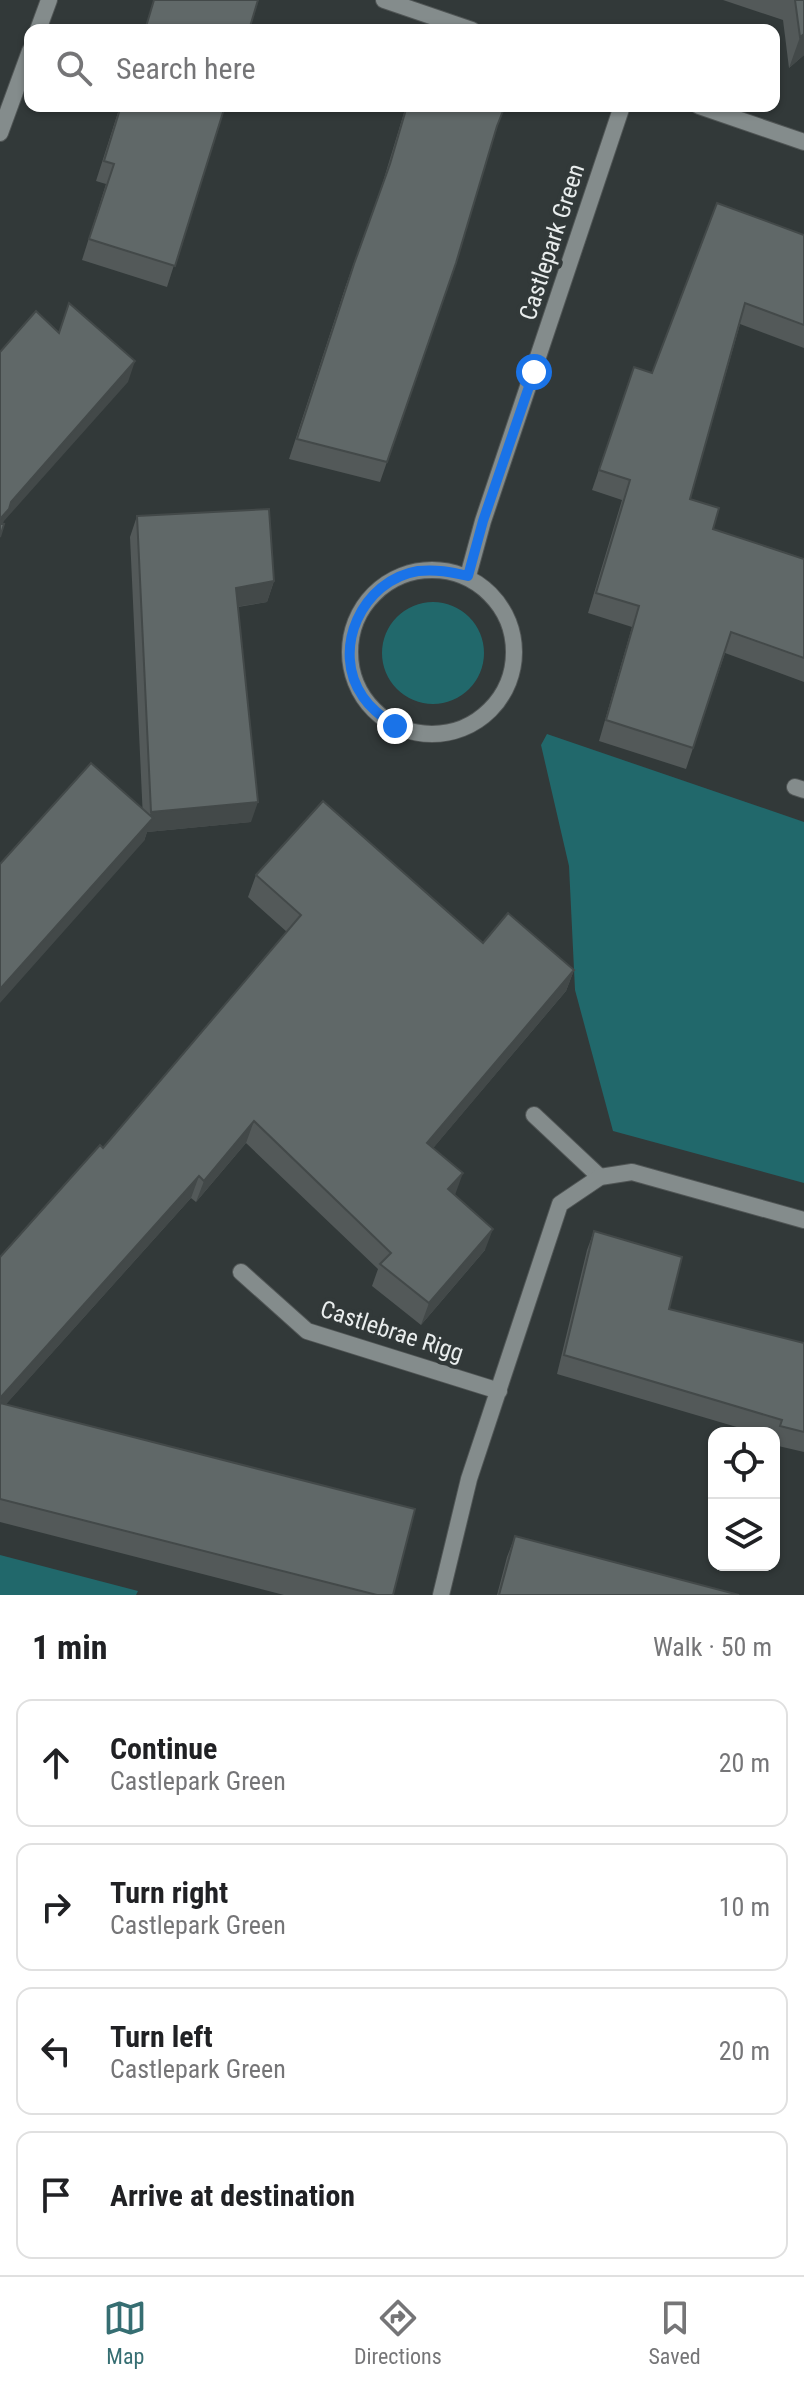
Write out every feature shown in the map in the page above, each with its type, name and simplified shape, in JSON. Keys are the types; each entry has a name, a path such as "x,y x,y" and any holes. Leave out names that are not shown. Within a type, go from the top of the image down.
{"street":[{"path":"40,24 49,0"},
{"path":"384,0 454,24"},
{"path":"0,133 24,67"},
{"name":"Castlepark Green","path":"468,576 483,521 620,112"},
{"path":"716,112 804,142"},
{"path":"437,570 468,576 494,597 506,614 514,635 516,656 503,696 468,727 444,734 419,734 395,726 378,714 363,697 354,680 350,642 355,624 371,597 394,580 415,572 437,570"},
{"path":"534,1115 600,1177"},
{"path":"441,1595 469,1479 560,1204 600,1177 632,1172 804,1220"},
{"name":"Castlebrae Rigg","path":"241,1272 307,1331 499,1391"}],"shaded area":[{"path":"433,602 452,606 469,617 480,634 484,653 480,672 469,689 452,700 433,704 414,700 397,689 386,672 382,653 386,634 397,617 414,606"},
{"path":"547,734 804,822 804,1183 613,1131 575,990 569,866 541,745"},
{"path":"0,1555 138,1591 136,1595 0,1595"}],"building":[{"path":"154,0 258,0 251,24 147,24"},
{"path":"795,0 804,0 804,34 800,37"},
{"path":"119,112 223,112 175,266 89,239 114,164 104,161"},
{"path":"405,112 503,112 456,263 387,462 297,439"},
{"path":"717,203 804,235 804,325 745,303 690,499 719,508 713,529 804,559 804,658 731,632 693,748 606,720 639,606 596,593 630,480 599,470 634,367 652,373"},
{"path":"69,303 135,361 11,502 0,519 0,352 36,311 59,333"},
{"path":"269,509 274,581 236,588 258,802 151,812 137,516"},
{"path":"91,763 153,818 0,989 0,864"},
{"path":"323,801 483,943 508,913 574,970 427,1143 463,1173 448,1189 493,1229 429,1303 380,1264 391,1253 254,1121 204,1181 199,1176 0,1398 0,1257 100,1145 103,1148 301,915 256,875"},
{"path":"594,1231 682,1257 669,1309 804,1343 804,1432 780,1426 782,1420 564,1355"},
{"path":"0,1403 415,1509 393,1595 377,1595 0,1499"},
{"path":"515,1536 739,1595 499,1595"}],"route":[{"path":"395,726 378,714 363,697 354,680 350,642 355,624 371,597 394,580 415,572 437,570 468,576 483,521 534,372"}]}
